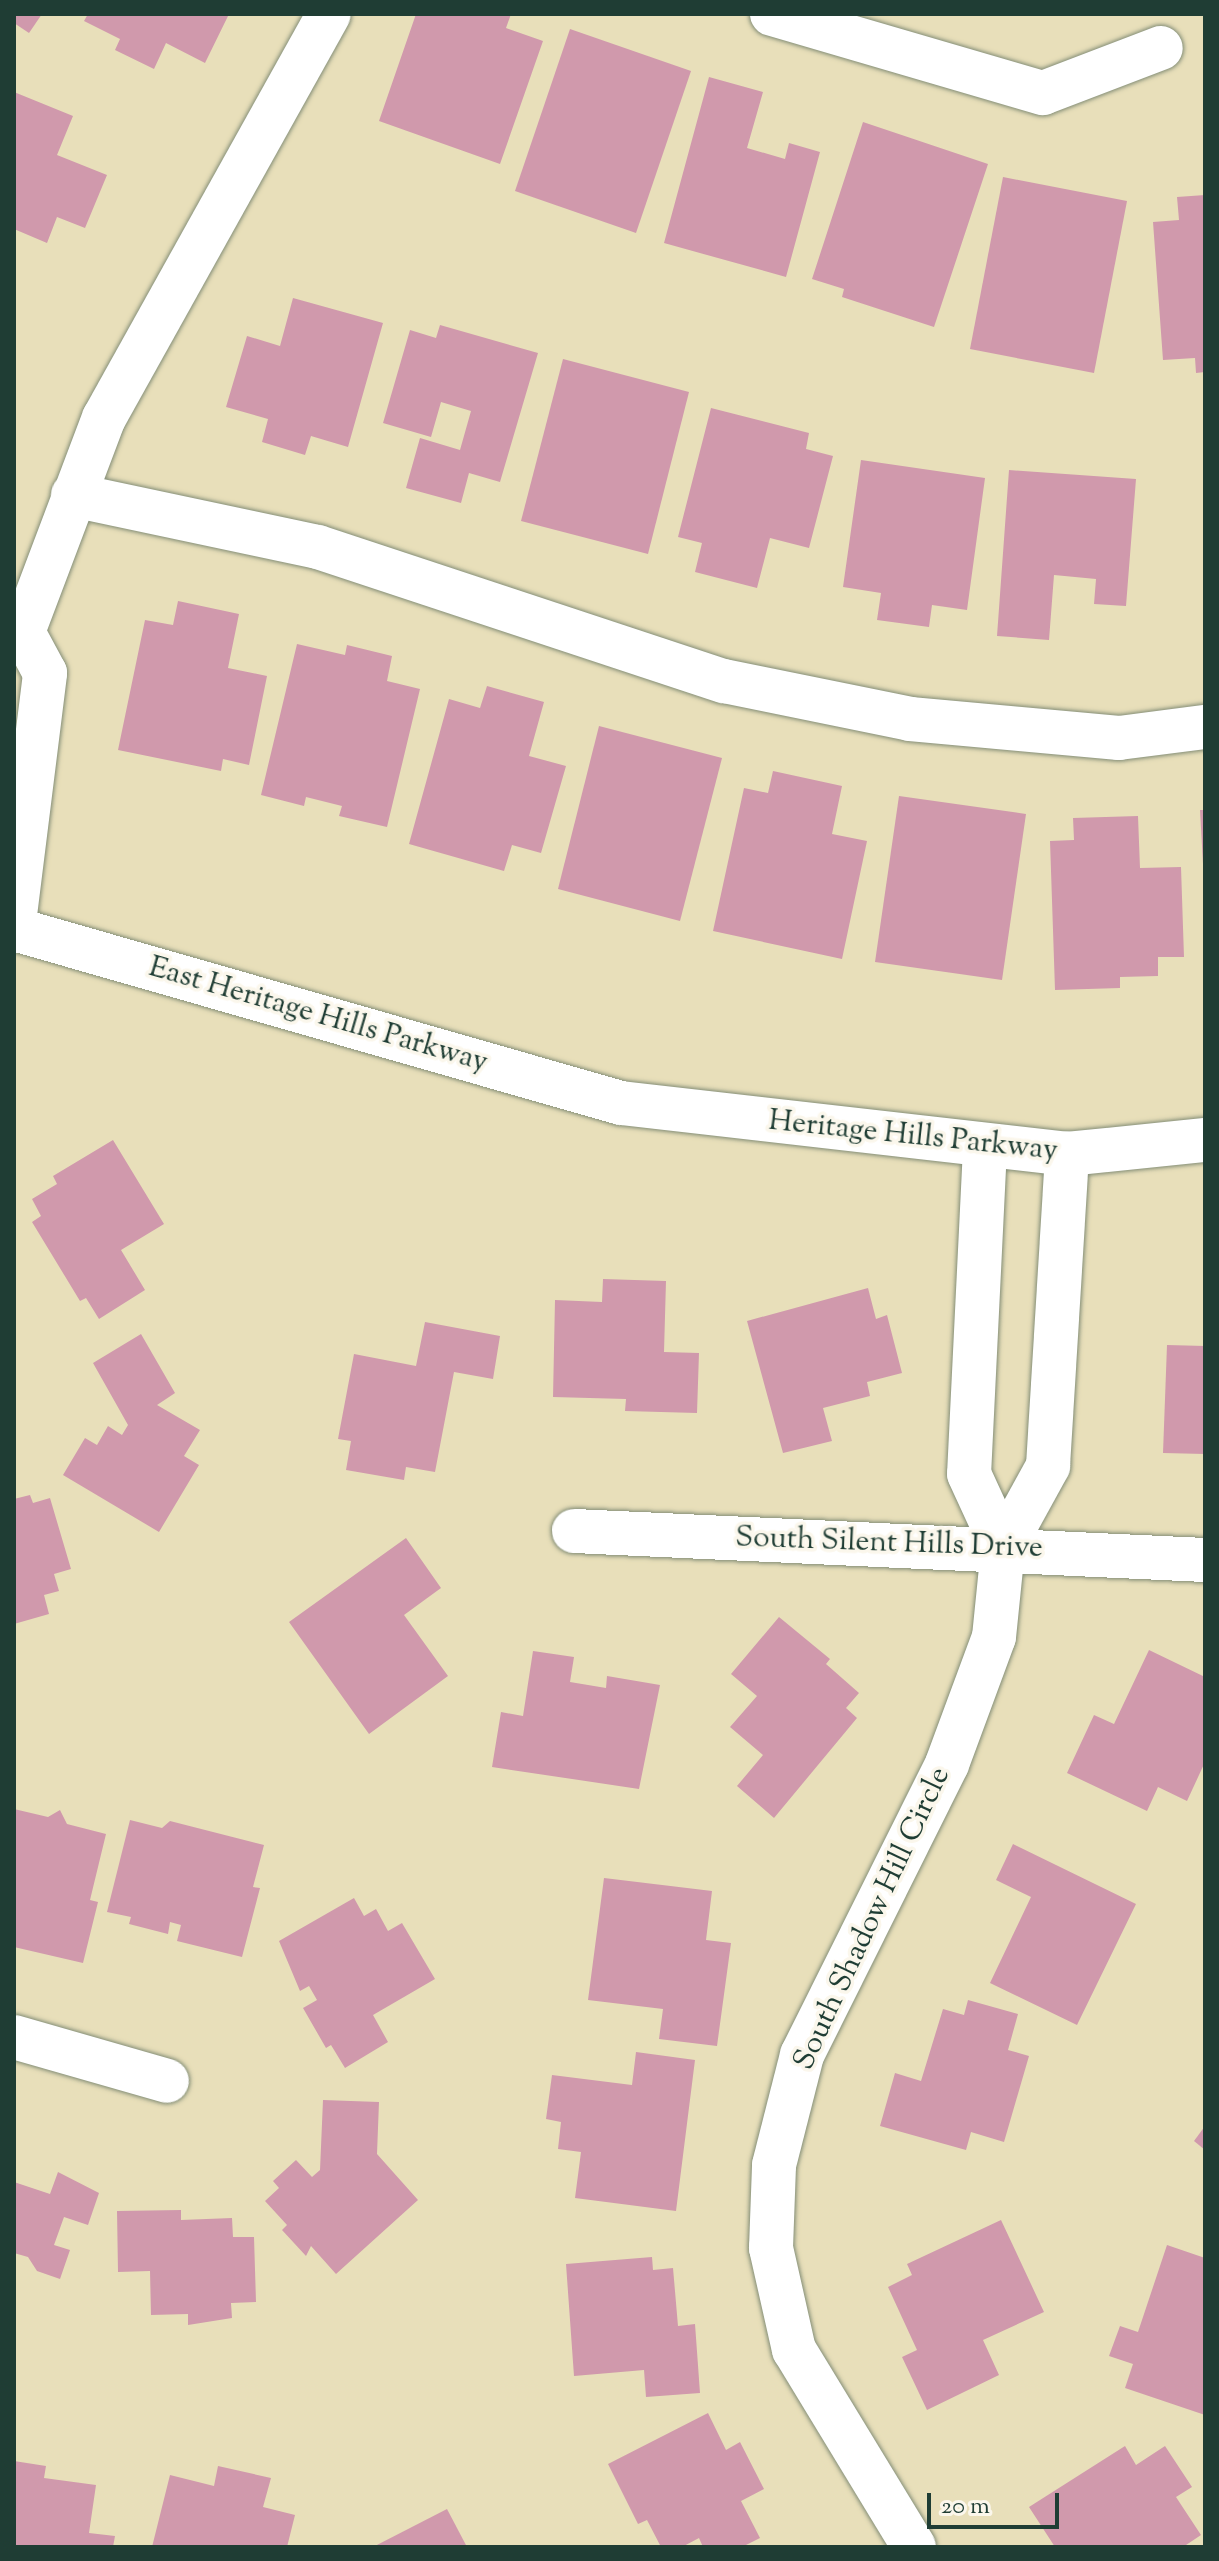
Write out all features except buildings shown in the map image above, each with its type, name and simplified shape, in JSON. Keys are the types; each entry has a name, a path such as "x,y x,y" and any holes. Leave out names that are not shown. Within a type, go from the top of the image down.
{"street":[{"path":"14,923 45,673 18,637 104,418 329,14"},
{"path":"772,14 1043,93 1161,48"},
{"path":"73,495 318,547 724,681 910,719 1119,738 1205,727"},
{"name":"East Heritage Hills Parkway","path":"14,929 621,1103"},
{"name":"Heritage Hills Parkway","path":"621,1103 985,1148 1067,1154 1205,1140"},
{"path":"985,1148 969,1474 1003,1548"},
{"name":"South Shadow Hill Circle","path":"914,2547 794,2350 771,2248 774,2165 802,2055 947,1764 994,1637 1003,1548 1048,1466 1067,1154"},
{"name":"South Silent Hills Drive","path":"574,1531 1003,1548 1205,1560"},
{"path":"14,2037 167,2081"}]}
